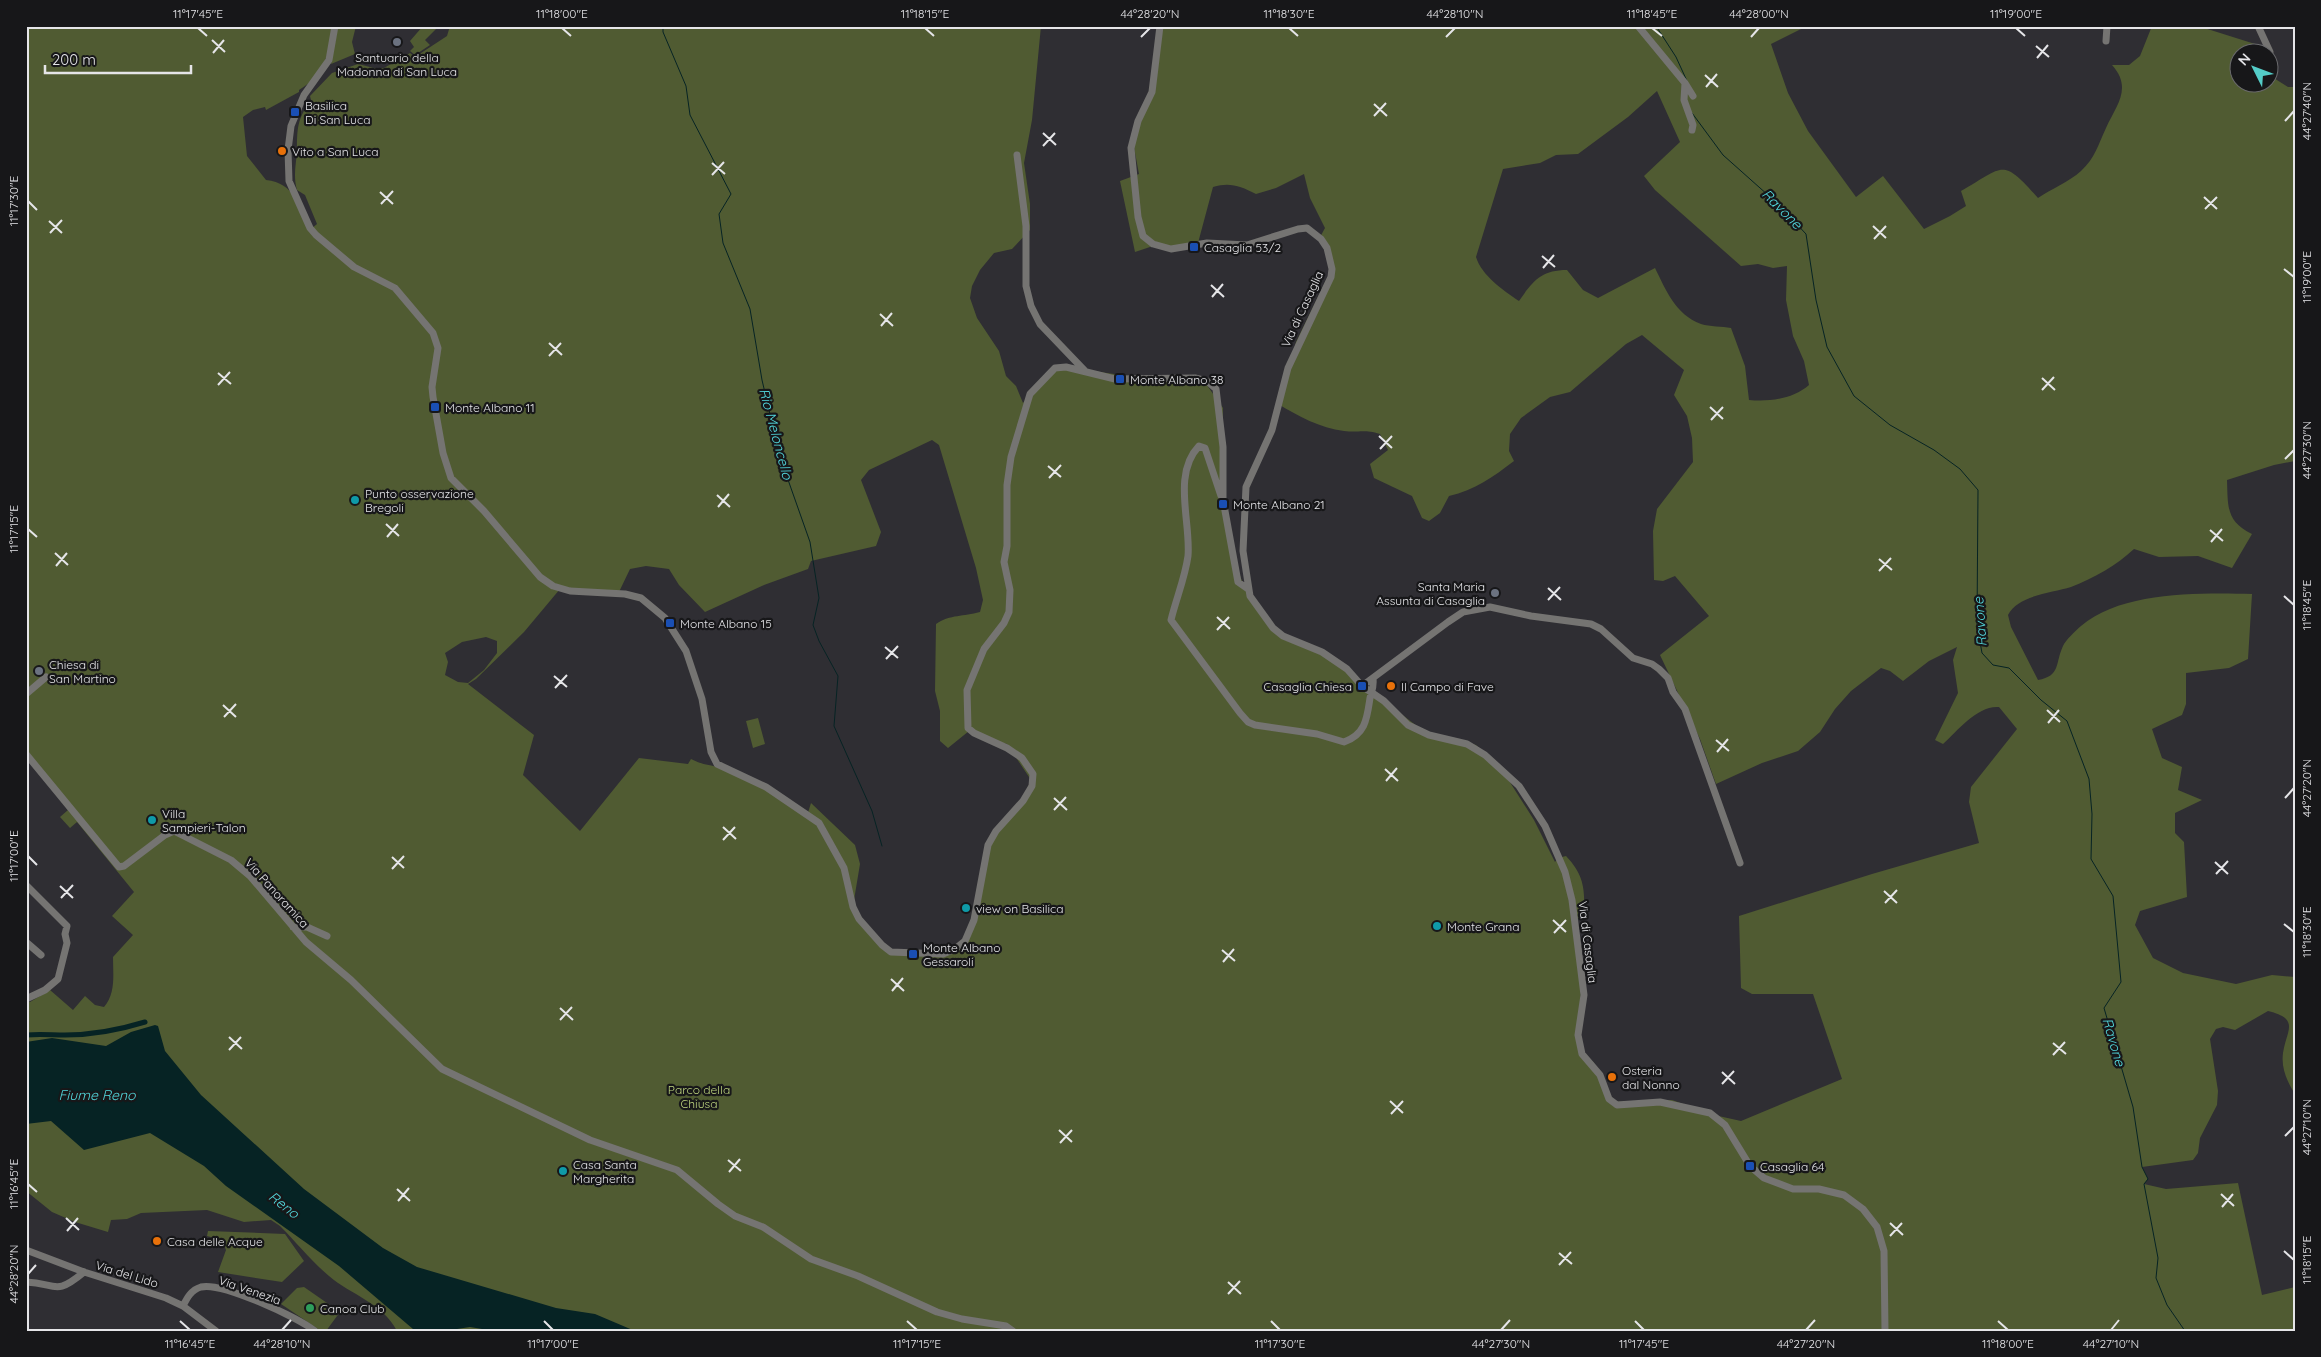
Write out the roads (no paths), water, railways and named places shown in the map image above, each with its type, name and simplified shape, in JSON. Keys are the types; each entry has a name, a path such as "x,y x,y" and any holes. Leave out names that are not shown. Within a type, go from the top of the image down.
{"street":[{"path":"335,26 330,60 309,88 295,112 289,144 289,181 310,228 354,267 400,292 432,331 438,348 432,387 433,397 443,453 451,478 484,511 540,577 553,586 570,591 625,594 641,598 665,618 686,651 702,699 711,752 719,765 766,787 819,823 844,868 853,907 859,919 887,950 913,954 943,954 955,949 965,941 974,920 988,845 996,831 1023,802 1033,782 1031,768 1022,758 1007,748 974,733 968,728 966,718 967,690 976,666 984,648 1004,623 1009,612 1010,590 1004,562 1007,546 1007,485 1011,457 1030,394 1054,368 1066,367 1115,379 1196,378 1207,380 1216,389 1223,447 1223,500"},
{"name":"Via di Casaglia","path":"1160,26 1152,92 1138,121 1131,148 1138,217 1144,236 1153,244 1171,249 1207,243 1248,245 1298,229 1307,228 1321,238 1327,248 1332,269 1326,289 1288,368 1272,430 1246,487 1243,551 1250,596 1273,628 1283,636 1322,652 1352,674 1362,686 1384,701 1408,725 1429,735 1467,744 1485,755 1519,786 1545,826 1565,872 1572,900 1584,995 1578,1035 1582,1054 1600,1075 1609,1099 1617,1105 1660,1102 1710,1113 1725,1125 1750,1166 1764,1178 1793,1189 1820,1188 1844,1196 1863,1210 1877,1227 1884,1251 1884,1331"},
{"path":"1638,26 1685,83 1692,96"},
{"path":"2106,41 2107,26"},
{"path":"2258,26 2265,42"},
{"path":"1685,83 1684,100 1693,125 1692,130"},
{"path":"1016,155 1026,226 1026,286 1031,306 1040,324 1087,373"},
{"path":"1248,589 1238,582 1223,500 1205,448 1199,446 1192,453 1184,486 1188,556 1171,620 1177,630 1240,713 1251,723 1317,734 1344,742 1364,727 1374,687 1373,679"},
{"path":"1362,686 1463,612 1481,607 1590,624 1601,629 1633,658 1652,664 1668,678 1672,692 1685,709 1740,863"},
{"path":"1352,674 1373,679"},
{"path":"26,694 46,677"},
{"name":"Via Panoramica","path":"26,754 119,867 124,866 165,835 174,831 231,860 250,876 293,927 333,966 351,980 431,1060 446,1071 590,1140 677,1170 718,1204 736,1216 763,1227 811,1259 858,1276 937,1312 962,1319 1006,1326 1013,1331"},
{"path":"26,885 64,920 67,926 65,934 67,943 60,975 52,985 26,999"},
{"path":"293,927 307,927 326,936"},
{"path":"26,942 41,955"},
{"path":"26,1250 84,1272"},
{"name":"Via del Lido","path":"26,1282 54,1288 66,1284 84,1272 146,1291 183,1306 216,1331"},
{"name":"Via Venezia","path":"183,1306 194,1290 202,1287 215,1288 253,1300 301,1321 315,1331"}],"water":[{"name":"Fiume Reno","path":"155,1025 158,1026 165,1051 201,1095 304,1189 383,1248 417,1267 556,1308 595,1314 635,1331 494,1331 470,1327 444,1331 413,1329 339,1266 226,1186 204,1166 150,1133 84,1150 51,1121 26,1124 26,1042 52,1038 106,1046 131,1032"}],"waterway":[{"name":"Rio Meloncello","path":"663,26 663,32 686,86 690,115 731,194 719,214 723,243 750,309 762,380 780,457 810,542 819,598 813,625 819,641 838,676 834,726 872,811 882,846"},
{"name":"Ravone","path":"1656,26 1676,57 1687,81"},
{"name":"Ravone","path":"1692,113 1723,155 1778,204 1806,234 1816,300 1827,347 1854,396 1890,425 1934,450 1960,469 1978,490 1977,625 1982,653 1993,665 2009,668 2041,700 2067,721 2089,779 2092,814 2091,859 2113,896 2121,982 2104,1008 2133,1107 2142,1167 2148,1179 2144,1184 2158,1258 2156,1278 2167,1305 2185,1331"},
{"path":"26,1035 95,1033 145,1022"}],"place":[{"name":"Santuario della Madonna di San Luca","path":"397,42"},
{"name":"Basilica Di San Luca","path":"295,112"},
{"name":"Vito a San Luca","path":"282,151"},
{"name":"Casaglia 53/2","path":"1194,247"},
{"name":"Monte Albano 38","path":"1120,379"},
{"name":"Monte Albano 11","path":"435,407"},
{"name":"Punto osservazione Bregoli","path":"355,500"},
{"name":"Monte Albano 21","path":"1223,504"},
{"name":"Santa Maria Assunta di Casaglia","path":"1495,593"},
{"name":"Monte Albano 15","path":"670,623"},
{"name":"Chiesa di San Martino","path":"39,671"},
{"name":"Casaglia Chiesa","path":"1362,686"},
{"name":"Il Campo di Fave","path":"1391,686"},
{"name":"Villa Sampieri-Talon","path":"152,820"},
{"name":"view on Basilica","path":"966,908"},
{"name":"Monte Grana","path":"1437,926"},
{"name":"Monte Albano Gessaroli","path":"913,954"},
{"name":"Osteria dal Nonno","path":"1612,1077"},
{"name":"Casaglia 64","path":"1750,1166"},
{"name":"Casa Santa Margherita","path":"563,1171"},
{"name":"Casa delle Acque","path":"157,1241"},
{"name":"Canoa Club","path":"310,1308"}],"park label":[{"name":"Parco della Chiusa","path":"699,1096"}],"water label":[{"name":"Reno","path":"284,1205"}]}
